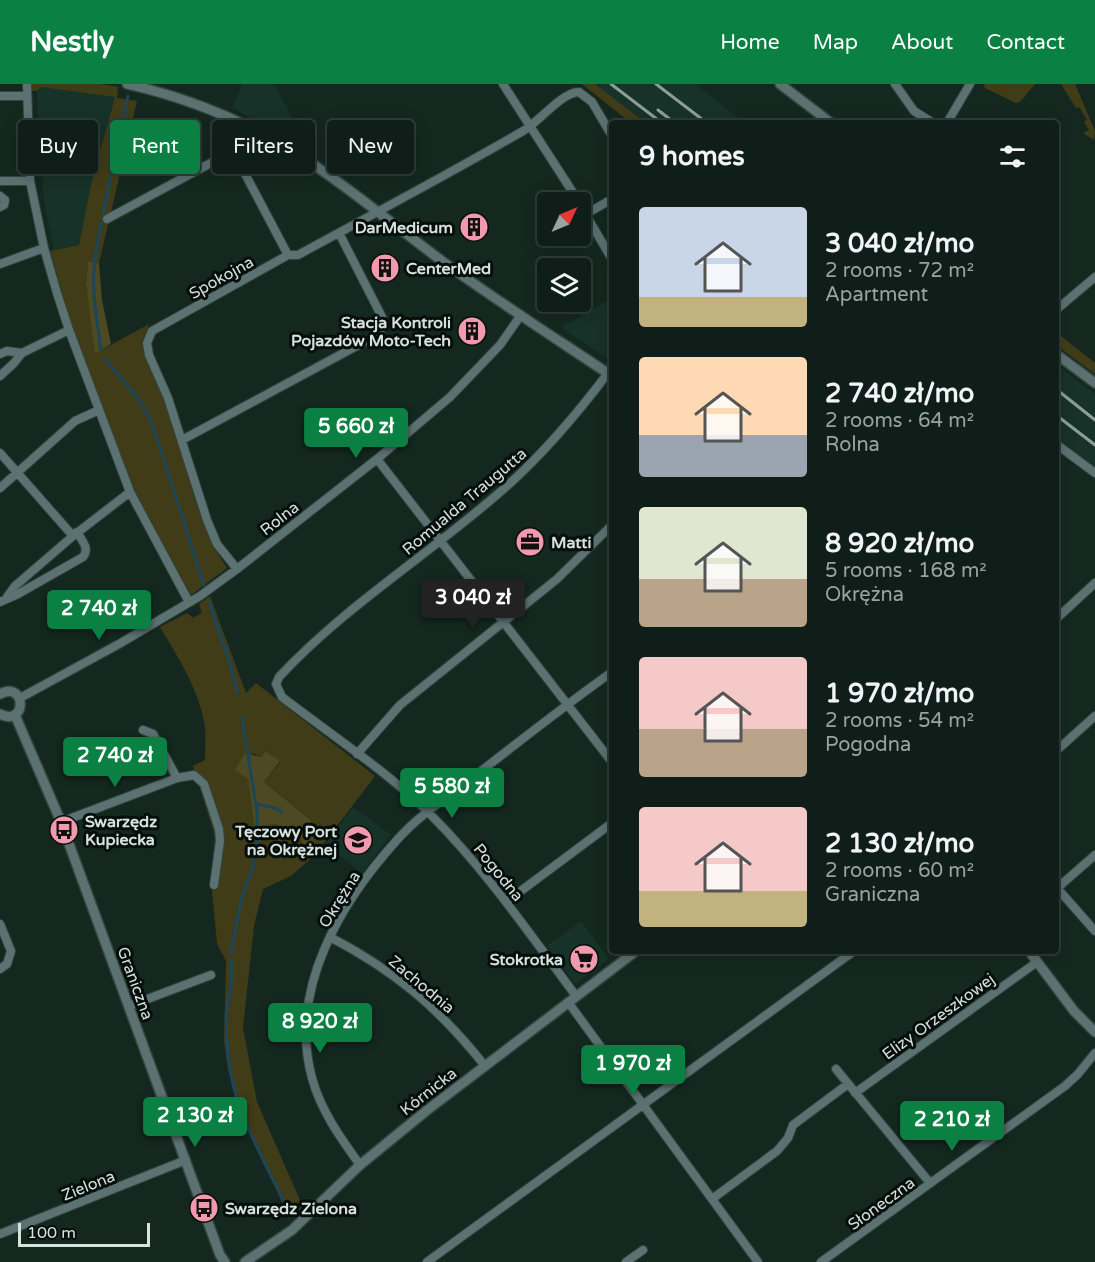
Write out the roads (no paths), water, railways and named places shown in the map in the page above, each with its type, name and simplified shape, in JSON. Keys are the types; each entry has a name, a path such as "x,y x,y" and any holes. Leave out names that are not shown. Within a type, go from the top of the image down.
{"street":[{"path":"27,84 30,181 44,248 69,330 130,492 189,602"},
{"path":"127,84 143,86 202,106 233,120"},
{"path":"503,84 572,192"},
{"path":"780,84 827,120"},
{"path":"895,84 915,111 928,120"},
{"path":"949,120 969,86"},
{"name":"Spokojna","path":"237,569 212,534 168,398 149,355 148,337 156,327 288,255 298,255 531,126 570,94 579,93 592,102 609,131"},
{"path":"0,96 27,96"},
{"path":"107,219 212,162"},
{"path":"315,167 449,266 609,374"},
{"path":"245,174 288,255"},
{"path":"0,181 30,181"},
{"path":"0,196 4,200 4,205 0,207"},
{"path":"591,211 609,201"},
{"path":"591,223 609,254"},
{"path":"182,440 377,335 383,327 382,317 339,233"},
{"path":"0,264 44,248"},
{"path":"1059,307 1095,277"},
{"name":"Rolna","path":"20,698 119,644 189,602 237,569 377,459 450,397 500,345 521,315"},
{"path":"0,376 22,353 69,330"},
{"path":"0,354 7,351 22,353"},
{"path":"1059,356 1095,383"},
{"name":"Romualda Traugutta","path":"276,687 279,677 321,634 492,499 529,465 609,376"},
{"path":"0,488 75,421 99,410"},
{"path":"1059,446 1095,473"},
{"path":"0,453 75,534 87,551 83,557 4,600"},
{"path":"377,459 609,758"},
{"path":"4,600 15,586 75,534 130,492"},
{"path":"357,754 400,705 557,579 609,528"},
{"path":"1059,616 1095,583"},
{"name":"Okrężna","path":"360,1165 323,1107 312,1078 306,1046 306,1017 310,988 330,937 361,885 396,840 428,812 568,703 609,674"},
{"name":"Pogodna","path":"276,687 282,697 428,812 477,864 506,902 644,1104 758,1262"},
{"path":"0,714 6,717 15,715 20,708 20,698 12,692 1,691"},
{"name":"Graniczna","path":"15,715 61,822 218,1250 225,1262"},
{"path":"1059,748 1095,716"},
{"path":"143,729 153,734 177,778"},
{"path":"61,822 177,778 190,774 198,776 204,784 219,829 220,841 214,885"},
{"path":"506,902 609,825"},
{"path":"1059,885 1095,855"},
{"path":"1059,891 1095,931"},
{"path":"0,924 11,951 7,964 0,969"},
{"name":"Zachodnia","path":"330,937 390,972 427,1002 446,1020 485,1066"},
{"name":"Kórnicka","path":"245,1262 292,1230 360,1165 632,954"},
{"path":"427,1262 850,954"},
{"path":"1031,954 1074,1011 1095,1032"},
{"name":"Elizy Orzeszkowej","path":"855,1093 1036,962"},
{"path":"129,1006 211,975"},
{"name":"Słoneczna","path":"821,1262 1065,1086 1095,1053"},
{"path":"836,1069 930,1184"},
{"path":"712,1199 777,1151 788,1138 793,1125 848,1083"},
{"name":"Zielona","path":"0,1234 186,1160"},
{"path":"626,1262 643,1250"}],"waterway":[{"path":"103,214 128,96"},
{"path":"101,350 95,305 94,271 102,222"},
{"path":"105,359 137,397 151,420 204,585"},
{"path":"209,602 231,666 237,693"},
{"path":"231,954 241,900 253,867 257,845 257,811 242,718"},
{"path":"256,804 282,812"},
{"path":"231,961 231,982 226,1015 231,1077 252,1137 290,1214"}],"railway":[{"path":"611,84 658,120"},
{"path":"656,84 703,120"},
{"path":"658,110 671,120"},
{"path":"1059,391 1095,420"},
{"path":"1059,417 1095,445"}],"place":[{"name":"DarMedicum","path":"474,227"},
{"name":"CenterMed","path":"385,268"},
{"name":"Stacja Kontroli Pojazdów Moto-Tech","path":"472,331"},
{"name":"Matti","path":"530,542"},
{"name":"Swarzędz Kupiecka","path":"64,830"},
{"name":"Tęczowy Port na Okrężnej","path":"358,840"},
{"name":"Stokrotka","path":"584,959"},
{"name":"Swarzędz Zielona","path":"204,1208"}]}
